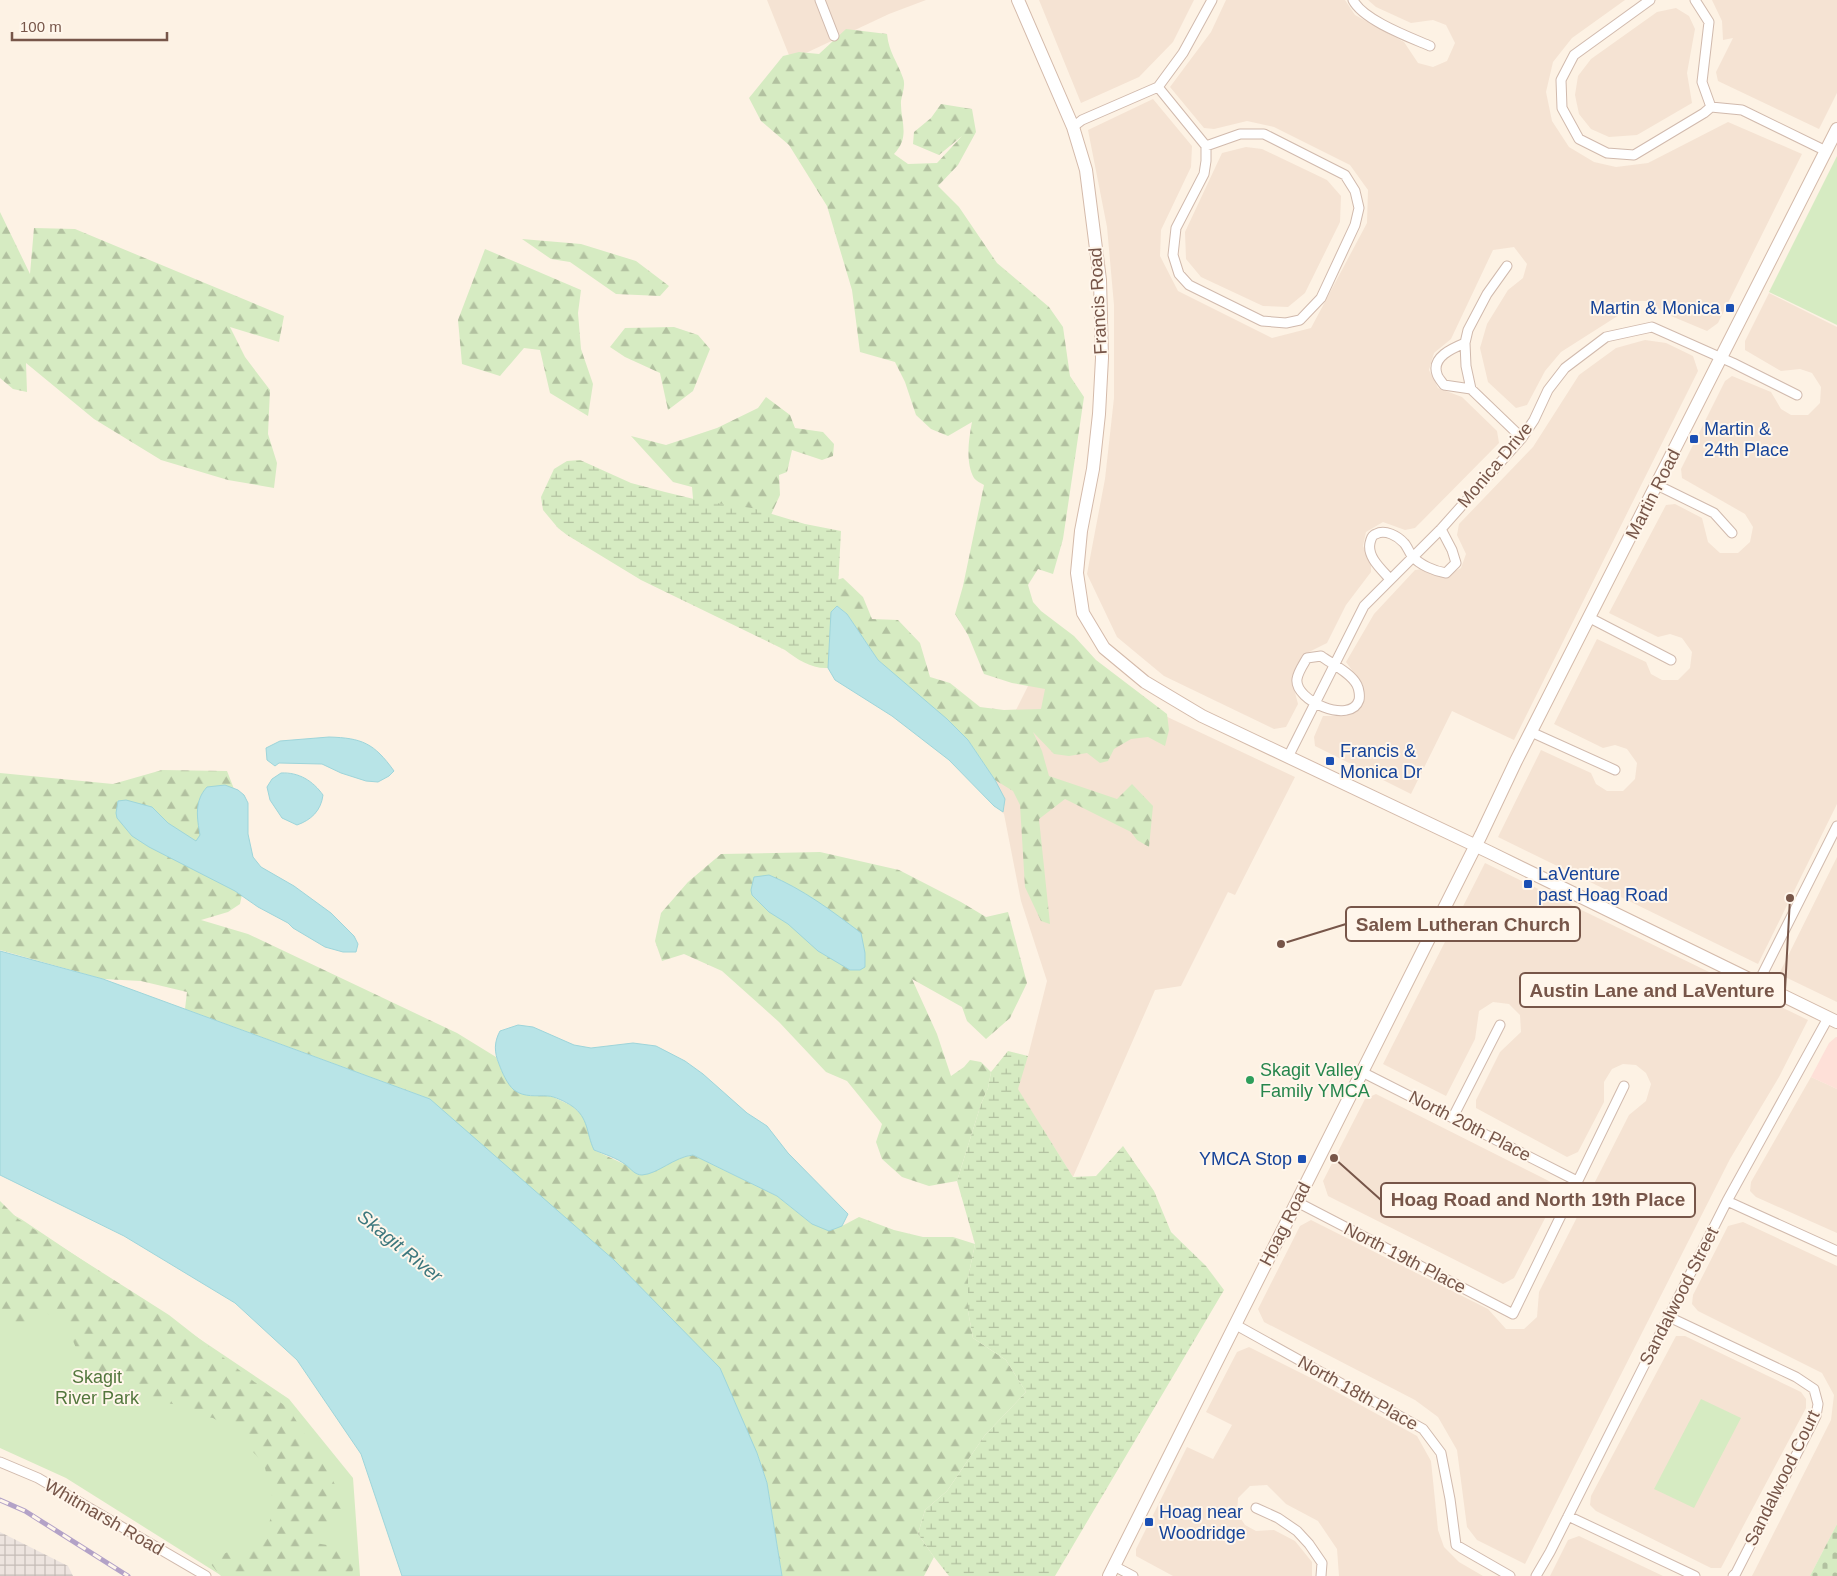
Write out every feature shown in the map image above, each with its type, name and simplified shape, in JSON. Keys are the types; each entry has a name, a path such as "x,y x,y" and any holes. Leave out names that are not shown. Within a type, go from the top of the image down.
{"street":[{"path":"820,0 834,36"},
{"name":"Francis Road","path":"1018,0 1073,127 1086,170 1100,280 1102,358 1099,414 1094,469 1081,531 1077,573 1083,613 1104,648 1145,682 1202,716 1288,757"},
{"path":"1073,127 1082,120 1158,87 1183,53 1212,0"},
{"path":"1353,0 1356,6 1376,21 1430,46"},
{"path":"1650,0 1574,55 1561,80 1562,108 1579,139 1607,153 1634,154 1704,114 1711,107"},
{"path":"1695,0 1709,22 1702,82 1711,107"},
{"path":"1158,87 1206,146 1204,174 1176,228 1173,255 1179,274 1189,285 1262,320 1286,323 1300,320 1321,298 1355,225 1359,208 1355,191 1345,175 1264,134 1240,134 1206,146"},
{"path":"1711,107 1742,110 1826,151"},
{"name":"Martin Road","path":"1475,845 1837,129"},
{"path":"1507,266 1487,294 1468,330 1465,344 1466,366 1471,389 1522,438"},
{"name":"Monica Drive","path":"1288,757 1364,606 1441,528 1522,438 1534,420 1548,390 1565,368 1606,337 1652,327 1721,357 1797,395"},
{"path":"1465,344 1444,353 1437,362 1437,374 1444,384 1455,388 1471,389"},
{"path":"1658,485 1714,513 1732,533"},
{"path":"1390,579 1376,563 1369,549 1371,538 1376,533 1387,533 1396,536 1405,544 1412,556 1434,571 1446,573 1456,562 1441,528"},
{"path":"1590,618 1671,660"},
{"path":"1321,656 1350,677 1358,686 1360,696 1358,704 1349,710 1339,711 1314,704 1299,688 1296,680 1307,658 1321,656"},
{"path":"1531,732 1615,770"},
{"path":"1288,757 1475,845 1833,1020"},
{"path":"1758,983 1837,826"},
{"name":"Hoag Road","path":"1111,1571 1475,845"},
{"name":"Sandalwood Street","path":"1536,1576 1550,1552 1727,1201 1833,1020"},
{"path":"1453,1117 1500,1025"},
{"name":"North 20th Place","path":"1362,1072 1577,1181"},
{"path":"1577,1181 1624,1086"},
{"name":"North 19th Place","path":"1297,1202 1513,1314 1577,1181"},
{"path":"1727,1201 1837,1251"},
{"name":"Sandalwood Court","path":"1669,1317 1796,1377 1814,1389 1818,1404 1816,1416 1733,1576"},
{"name":"North 18th Place","path":"1236,1325 1423,1428 1441,1453 1456,1545 1510,1576"},
{"name":"Whitmarsh Road","path":"0,1462 38,1478 206,1576"},
{"path":"1256,1508 1278,1518 1309,1544 1322,1563 1320,1576"},
{"path":"1568,1516 1695,1576"},
{"path":"1111,1571 1133,1576"}],"shaded area":[{"path":"767,0 926,0 889,14 791,60"},
{"path":"1039,0 1194,0 1173,42 1139,77 1081,103"},
{"path":"1226,0 1345,0 1355,15 1404,42 1418,63 1433,67 1447,61 1455,43 1446,25 1433,20 1411,23 1376,7 1368,0 1625,0 1572,38 1553,62 1546,92 1552,121 1569,147 1594,162 1616,167 1648,163 1728,122 1802,154 1718,323 1707,331 1664,313 1649,301 1632,301 1616,317 1561,352 1545,371 1527,405 1516,408 1488,382 1480,348 1487,324 1508,290 1523,278 1527,264 1514,247 1493,250 1451,339 1434,353 1429,370 1438,388 1462,397 1497,431 1499,443 1415,528 1405,530 1383,522 1366,532 1363,546 1371,563 1371,572 1346,605 1327,643 1307,653 1297,664 1292,681 1298,704 1286,727 1274,729 1164,676 1117,637 1087,574 1105,479 1114,398 1114,305 1107,227 1088,130 1153,99 1192,146 1191,167 1161,230 1160,256 1178,291 1272,338 1311,328 1367,223 1368,190 1350,165 1274,127 1247,121 1214,129 1204,128 1170,87 1211,32"},
{"path":"1712,0 1837,0 1837,93 1819,129 1718,81 1716,72 1733,38 1723,40 1722,21"},
{"path":"1676,8 1689,16 1695,29 1687,73 1692,103 1637,135 1609,137 1591,129 1579,114 1575,95 1578,76 1591,59 1657,12"},
{"path":"1246,147 1262,149 1327,180 1341,196 1340,222 1305,293 1288,307 1263,306 1201,277 1186,259 1185,232 1222,153"},
{"path":"1769,293 1837,327 1837,804 1758,964 1498,837 1541,750 1591,773 1596,784 1607,791 1623,791 1635,779 1637,763 1627,749 1615,745 1603,748 1554,724 1597,639 1646,662 1651,674 1662,680 1678,680 1690,668 1692,652 1682,638 1670,634 1658,637 1609,613 1666,505 1675,504 1702,518 1708,542 1720,553 1738,553 1750,542 1753,527 1745,514 1682,478 1681,469 1725,381 1732,376 1771,392 1781,409 1791,415 1808,415 1820,403 1821,387 1812,373 1800,369 1781,371 1745,350 1745,341"},
{"path":"1645,340 1666,343 1693,356 1698,371 1514,740 1452,711 1411,794 1315,746 1314,737 1323,716 1346,716 1358,709 1365,698 1363,685 1346,662 1374,614 1415,570 1424,569 1445,577 1461,568 1466,554 1457,535 1459,524 1533,447 1579,375 1616,348"},
{"path":"1042,658 1295,777 1235,895 1228,892 1181,986 1155,990 1073,1177 1015,1085 1028,1056 1047,981 1021,901 1004,814 978,786"},
{"path":"1837,857 1837,1002 1779,974"},
{"path":"1485,863 1808,1020 1779,1077 1730,1159 1525,1564 1477,1540 1467,1527 1457,1450 1438,1417 1415,1400 1264,1322 1258,1309 1300,1226 1311,1220 1488,1309 1506,1329 1524,1329 1537,1317 1539,1292 1629,1115 1646,1101 1651,1084 1646,1073 1636,1065 1623,1064 1612,1069 1604,1082 1604,1102 1578,1152 1567,1157 1476,1108 1476,1100 1500,1052 1521,1032 1520,1015 1509,1004 1493,1002 1479,1011 1475,1039 1446,1096 1383,1064"},
{"path":"1836,1037 1837,1089 1811,1077 1829,1043"},
{"path":"1811,1077 1837,1089 1837,1233 1756,1197 1750,1191 1751,1182"},
{"path":"1376,1094 1551,1182 1556,1197 1514,1278 1503,1284 1328,1196 1323,1181 1365,1099"},
{"path":"1743,1222 1837,1266 1837,1524 1810,1576 1752,1576 1831,1420 1834,1395 1822,1373 1698,1311 1692,1304 1693,1295 1728,1226"},
{"path":"1676,1336 1685,1336 1801,1392 1806,1399 1806,1408 1721,1568 1711,1568 1596,1511 1590,1505 1591,1496"},
{"path":"1249,1347 1313,1379 1417,1436 1431,1461 1438,1530 1444,1547 1459,1562 1483,1576 1339,1576 1337,1549 1318,1521 1286,1504 1267,1485 1250,1486 1238,1498 1237,1513 1245,1525 1256,1531 1274,1530 1295,1541 1312,1562 1312,1576 1173,1576 1136,1556 1136,1549 1187,1447 1213,1459 1232,1425 1206,1412 1237,1352"},
{"path":"0,1532 68,1566 73,1576 0,1576"},
{"path":"1579,1536 1663,1576 1550,1576 1568,1540"}],"green space":[{"path":"846,29 887,34 904,81 901,108 904,128 902,141 894,154 908,164 937,163 962,136 939,155 913,144 914,132 931,118 941,104 972,109 976,132 958,165 938,186 959,207 997,263 1049,307 1063,327 1070,376 1084,397 1063,539 1053,574 1038,569 1028,585 1033,602 1041,611 1074,636 1096,660 1167,714 1169,730 1165,746 1148,737 1131,739 1114,749 1108,761 1100,763 1087,753 1069,756 1054,754 1033,732 1042,751 1049,776 1117,799 1132,784 1153,806 1149,847 1137,840 1131,832 1065,799 1039,819 1050,924 1041,921 1025,887 1020,805 1013,791 995,780 968,740 878,660 847,614 837,606 827,583 843,578 863,597 872,619 898,620 920,643 930,677 950,683 980,707 1004,710 1041,709 1045,689 1012,683 984,674 968,635 955,614 963,586 984,485 974,478 969,465 969,443 972,422 948,436 931,429 916,415 905,382 895,362 860,352 852,290 827,206 789,145 761,121 749,98 783,56 799,52 819,54"},
{"path":"1837,156 1837,325 1769,292"},
{"path":"0,212 30,274 34,228 75,229 284,316 279,342 230,327 245,357 270,390 268,434 277,463 274,488 228,480 161,460 94,419 26,363 27,392 13,389 0,378"},
{"path":"522,239 581,244 636,261 669,286 660,296 616,294 570,262 551,259"},
{"path":"485,249 581,290 578,313 581,349 593,384 588,416 550,393 540,350 524,348 500,376 462,364 458,320"},
{"path":"674,327 698,335 710,349 693,391 668,410 660,373 625,357 610,347 625,328"},
{"path":"766,397 790,415 795,428 823,432 834,444 833,456 822,460 792,450 787,472 779,475 780,495 770,517 694,510 692,487 673,482 631,436 666,445 717,428 758,408"},
{"path":"580,460 631,483 702,501 752,508 805,524 841,531 837,606 831,612 828,668 816,667 805,663 785,650 641,580 558,528 543,510 541,497 554,469 567,461"},
{"path":"162,770 227,771 243,812 248,866 240,904 228,912 201,920 248,934 457,1033 496,1057 504,1076 530,1096 549,1095 572,1106 583,1116 594,1150 626,1165 658,1169 673,1160 693,1155 777,1196 812,1224 842,1226 859,1217 894,1230 923,1237 953,1237 975,1244 968,1278 968,1311 973,1338 1006,1360 1026,1392 985,1435 947,1491 925,1510 918,1534 934,1557 924,1576 782,1576 767,1483 757,1453 430,1099 185,1009 187,992 141,981 103,979 0,950 0,773 113,784"},
{"path":"820,852 899,870 986,917 1008,912 1027,983 1010,1018 986,1039 967,1021 962,1007 912,979 937,1034 951,1076 970,1060 981,1062 991,1072 988,1088 981,1104 957,1181 929,1186 902,1177 882,1159 876,1142 882,1124 847,1081 826,1072 779,1022 722,971 684,954 662,961 655,941 661,913 688,882 721,854"},
{"path":"1008,1051 1028,1056 1018,1089 1073,1177 1096,1176 1123,1146 1154,1191 1171,1232 1206,1266 1224,1290 1055,1576 949,1576 918,1534 925,1510 947,1491 985,1435 1026,1392 1006,1360 973,1338 968,1311 968,1278 975,1244 957,1181 981,1104 988,1088 991,1072"},
{"path":"0,1201 18,1219 169,1315 289,1409 331,1477 349,1511 316,1534 305,1535 309,1542 333,1546 356,1559 351,1576 221,1576 208,1561 230,1551 260,1545 275,1508 264,1464 232,1429 213,1418 195,1415 179,1405 134,1398 79,1355 68,1329 40,1308 33,1324 13,1327 0,1308"},
{"name":"Skagit River Park","path":"0,1208 21,1219 289,1399 353,1478 360,1576 222,1576 66,1478 0,1448"},
{"path":"1701,1399 1741,1418 1694,1508 1654,1489"},
{"path":"1837,1524 1837,1576 1810,1576"}],"water":[{"path":"837,606 847,614 878,660 947,719 968,740 995,780 1005,799 1003,812 994,806 949,760 892,716 835,680 828,668 831,612"},
{"path":"329,737 350,739 366,744 380,754 394,771 378,782 366,781 341,773 322,764 279,763 275,766 267,760 266,748 280,741"},
{"path":"281,773 294,774 305,778 323,795 318,810 307,820 297,825 282,818 270,800 267,787 272,779"},
{"path":"225,785 238,790 244,795 248,803 248,834 253,857 261,867 294,886 331,913 354,936 358,944 356,952 343,952 325,947 235,891 149,847 132,836 117,818 118,801 126,800 152,807 168,823 196,841 200,835 197,810 203,792 207,787"},
{"path":"769,875 805,894 861,933 865,953 865,967 860,970 850,970 818,951 788,924 769,912 752,895 751,890 754,877"},
{"name":"Skagit River","path":"0,951 103,979 430,1099 614,1260 720,1368 757,1453 767,1483 782,1576 402,1576 361,1454 297,1360 235,1303 124,1236 0,1175"},
{"path":"518,1025 533,1027 574,1045 591,1048 633,1043 656,1046 685,1061 703,1074 747,1113 767,1126 788,1153 848,1214 842,1226 829,1231 812,1224 777,1196 693,1155 679,1159 654,1172 640,1175 619,1160 594,1150 584,1121 572,1106 551,1096 531,1096 518,1093 507,1081 497,1060 496,1043 500,1031"}],"railway":[{"path":"0,1500 25,1511 128,1576"}],"place":[{"name":"Martin & Monica","path":"1730,308"},
{"name":"Martin & 24th Place","path":"1694,439"},
{"name":"Francis & Monica Dr","path":"1330,761"},
{"name":"LaVenture past Hoag Road","path":"1528,884"},
{"name":"Austin Lane and LaVenture","path":"1790,898"},
{"name":"Salem Lutheran Church","path":"1281,944"},
{"name":"Skagit Valley Family YMCA","path":"1250,1080"},
{"name":"Hoag Road and North 19th Place","path":"1334,1158"},
{"name":"YMCA Stop","path":"1302,1159"},
{"name":"Hoag near Woodridge","path":"1149,1522"}]}
